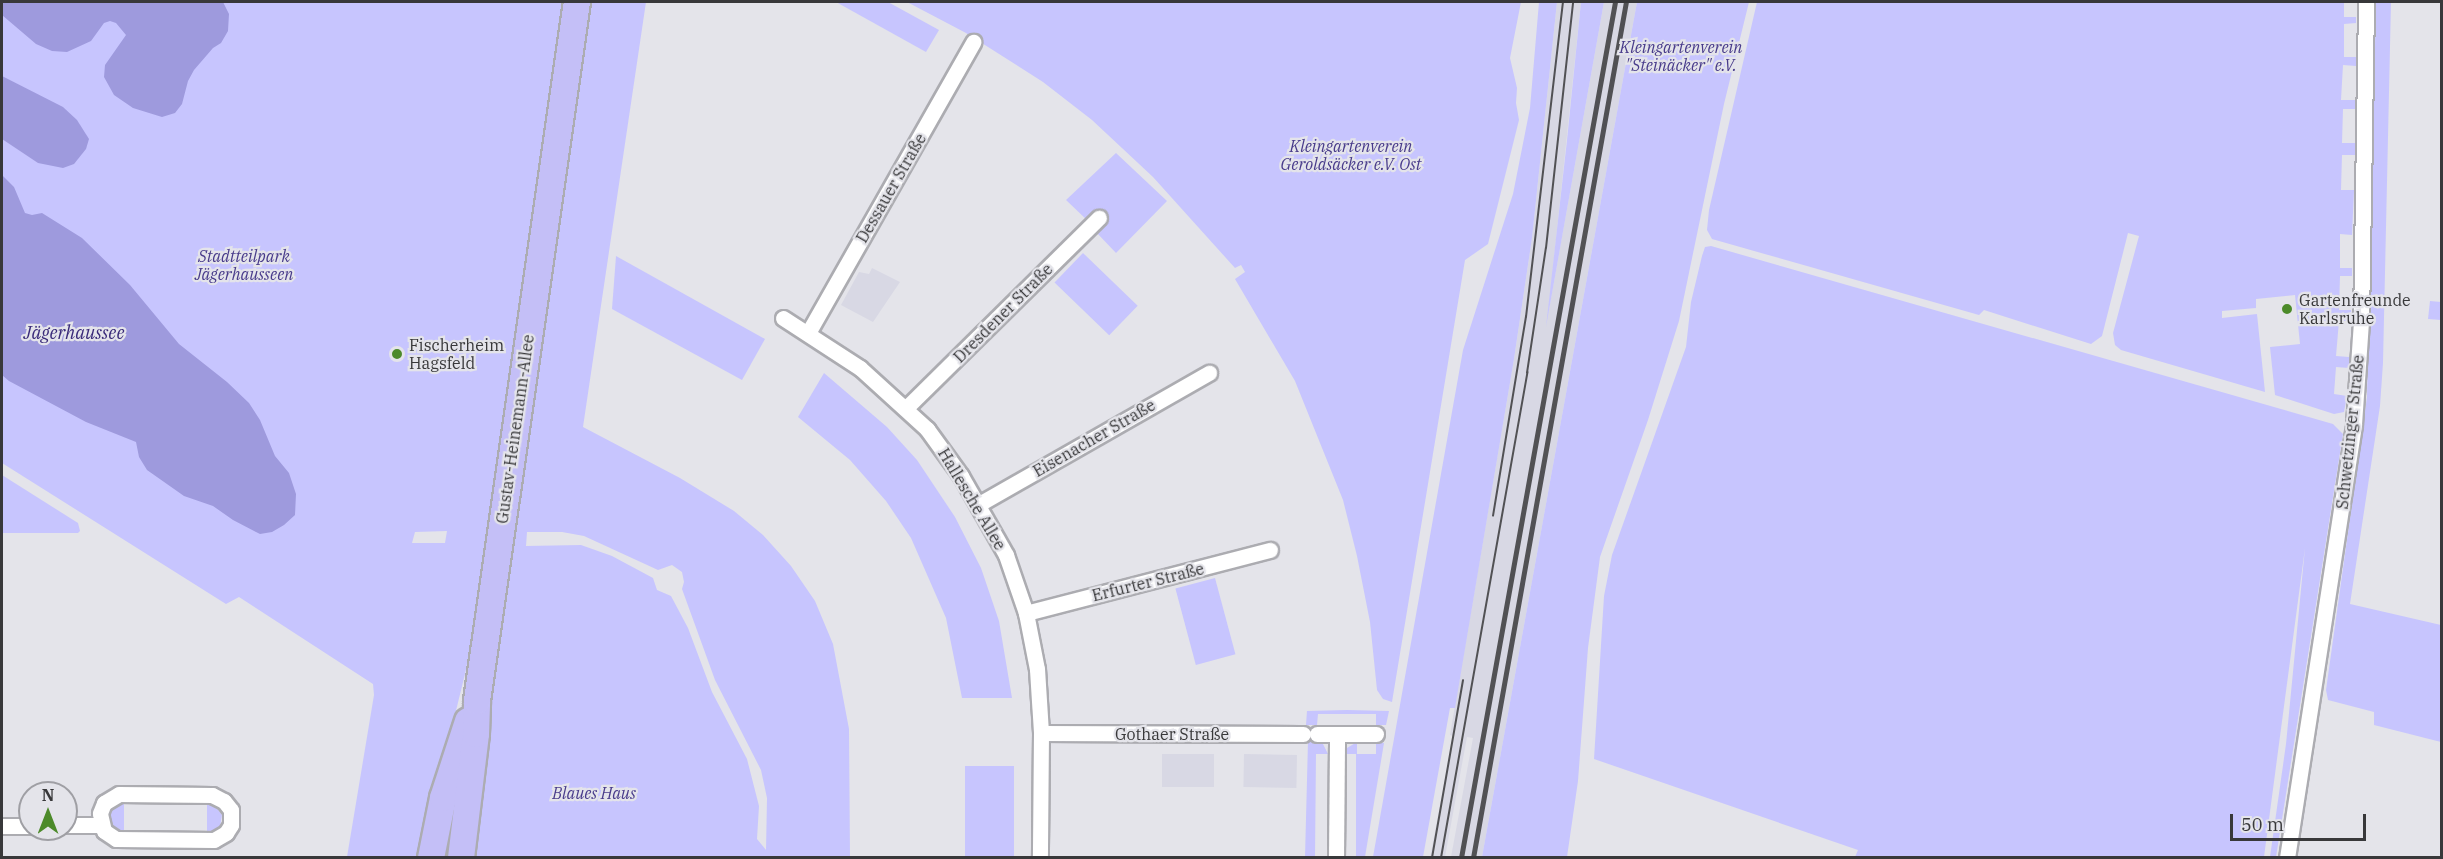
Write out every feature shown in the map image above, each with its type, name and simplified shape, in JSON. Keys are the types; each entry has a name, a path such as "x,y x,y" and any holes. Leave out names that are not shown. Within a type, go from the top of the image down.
{"main road":[{"name":"Gustav-Heinemann-Allee","path":"461,858 476,734 477,702 577,2"},
{"path":"431,858 443,798 462,734 477,702"}],"street":[{"name":"Schwetzinger Straße","path":"2287,858 2354,424 2361,322 2366,2"},
{"name":"Dessauer Straße","path":"808,333 973,42"},
{"name":"Dresdener Straße","path":"906,408 1099,218"},
{"name":"Hallesche Allee","path":"783,318 860,368 906,408 944,450 979,504 1006,555 1026,613 1037,669 1041,733 1040,858"},
{"name":"Eisenacher Straße","path":"979,504 1209,373"},
{"name":"Erfurter Straße","path":"1026,613 1269,550"},
{"name":"Gothaer Straße","path":"1041,733 1376,734"},
{"path":"1336,858 1337,734"},
{"path":"124,794 212,795 224,801 232,818 221,838 207,841 121,840 110,837 101,825 100,813 104,803 112,796 124,794"},
{"path":"78,825 101,825"},
{"path":"2,826 18,826"}],"shaded area":[{"path":"1557,2 1581,2 1548,315 1604,2 1637,2 1482,857 1451,857 1473,738 1467,737 1445,857 1430,858 1453,736 1450,735 1514,359 1532,238"},
{"path":"872,268 900,282 873,322 841,305 859,272 869,274"},
{"path":"1162,754 1214,754 1214,787 1162,787"},
{"path":"1244,754 1297,755 1296,788 1243,787"}],"green space":[{"name":"Stadtteilpark Jägerhausseen","path":"2,2 563,2 477,614 465,674 420,857 347,857 374,695 373,684 239,597 226,604 2,463","holes":["447,531 445,543 412,543 415,532"]},
{"name":"Blaues Haus","path":"585,2 646,2 583,427 680,478 734,511 763,535 791,566 815,601 833,644 849,729 850,857 471,858 510,546","holes":["527,532 562,532 584,536 658,570 672,565 682,572 684,582 682,589 715,680 761,770 767,798 766,850 757,839 759,806 747,759 712,692 688,628 671,596 657,590 653,578 612,556 581,545 526,546"]},
{"path":"836,2 888,2 939,30 926,52"},
{"name":"Kleingartenverein Geroldsäcker e.V. Ost","path":"907,2 1521,2 1510,58 1517,88 1516,103 1519,120 1488,244 1465,260 1392,702 1383,699 1377,690 1370,622 1343,500 1295,381 1235,279 1245,272 1241,265 1235,268 1153,177 1092,120 1043,82 966,33"},
{"path":"1539,2 1557,2 1532,238 1455,708 1450,708 1423,857 1373,857 1463,350 1513,194 1530,108"},
{"path":"1581,2 1604,2 1546,327 1567,140"},
{"name":"Kleingartenverein \"Steinäcker\" e.V.","path":"1637,2 1749,2 1724,104 1679,321 1648,420 1600,557 1588,648 1578,781 1567,857 1482,857"},
{"path":"1757,2 2344,2 2344,17 2356,17 2356,23 2344,24 2344,57 2356,57 2356,66 2343,65 2341,100 2356,100 2356,109 2343,109 2342,143 2355,143 2355,155 2342,155 2341,190 2354,190 2352,235 2340,234 2340,268 2352,268 2352,276 2340,276 2339,310 2351,310 2352,321 2339,321 2336,356 2349,357 2349,368 2336,367 2334,394 2347,396 2344,412 2334,414 2275,395 2270,347 2300,344 2295,295 2256,299 2256,308 2222,311 2222,318 2257,314 2265,392 2121,350 2115,345 2113,333 2139,236 2128,233 2102,336 2091,344 1984,310 1979,315 1712,239 1707,230 1709,210"},
{"path":"2376,2 2391,2 2383,363 2380,406 2350,604 2441,625 2441,742 2374,725 2374,712 2328,700 2326,690 2367,397"},
{"path":"1116,153 1167,201 1116,253 1096,232 1107,221 1098,212 1088,221 1066,200"},
{"path":"1711,246 2333,424 2343,434 2276,857 2270,857 2286,744 2305,548 2264,857 1855,857 1858,850 1594,759 1604,596 1612,555 1686,347 1691,302 1702,256 1705,247"},
{"path":"1083,253 1138,306 1109,335 1055,282"},
{"path":"616,256 765,339 742,380 612,309"},
{"path":"2430,301 2441,302 2441,320 2428,319"},
{"path":"824,373 887,427 917,460 955,517 981,568 999,621 1012,698 962,698 946,618 911,538 886,501 850,460 798,417"},
{"path":"2,475 78,523 80,531 78,533 2,533"},
{"path":"1215,578 1235,654 1196,665 1175,589"},
{"path":"1307,711 1389,711 1386,725 1376,725 1376,714 1318,714 1317,725 1306,725"},
{"path":"1308,741 1322,742 1328,754 1316,754 1315,857 1305,857"},
{"path":"1357,742 1357,754 1376,754 1376,742 1384,743 1365,857 1356,857 1356,754 1345,754 1347,748"},
{"path":"965,766 1014,766 1014,857 965,857"},
{"path":"207,802 214,804 222,815 220,827 212,833 207,833"},
{"path":"120,803 124,803 124,833 114,829 108,820 111,810"}],"water":[{"path":"2,2 223,2 229,14 228,31 221,43 213,48 194,70 188,81 182,104 175,113 162,117 133,108 114,95 104,77 105,65 126,35 116,23 110,21 104,23 91,41 67,52 52,51 36,44 2,15"},
{"path":"2,76 63,107 77,120 89,139 86,149 74,164 63,168 38,163 2,139"},
{"name":"Jägerhaussee","path":"2,175 14,187 25,213 32,215 42,213 82,238 130,285 179,344 227,382 249,403 260,420 275,456 289,473 296,494 295,515 284,525 272,532 260,534 213,506 184,496 147,470 139,457 136,442 86,422 9,381 2,375"}],"tram line":[{"path":"1493,516 1526,317 1563,2"},
{"path":"1441,858 1527,373 1546,248 1573,2"},
{"path":"1432,858 1463,681"}],"railway":[{"path":"1461,858 1615,2"},
{"path":"1473,858 1626,2"}],"place":[{"name":"Gartenfreunde Karlsruhe","path":"2287,309"},
{"name":"Fischerheim Hagsfeld","path":"397,354"}]}
